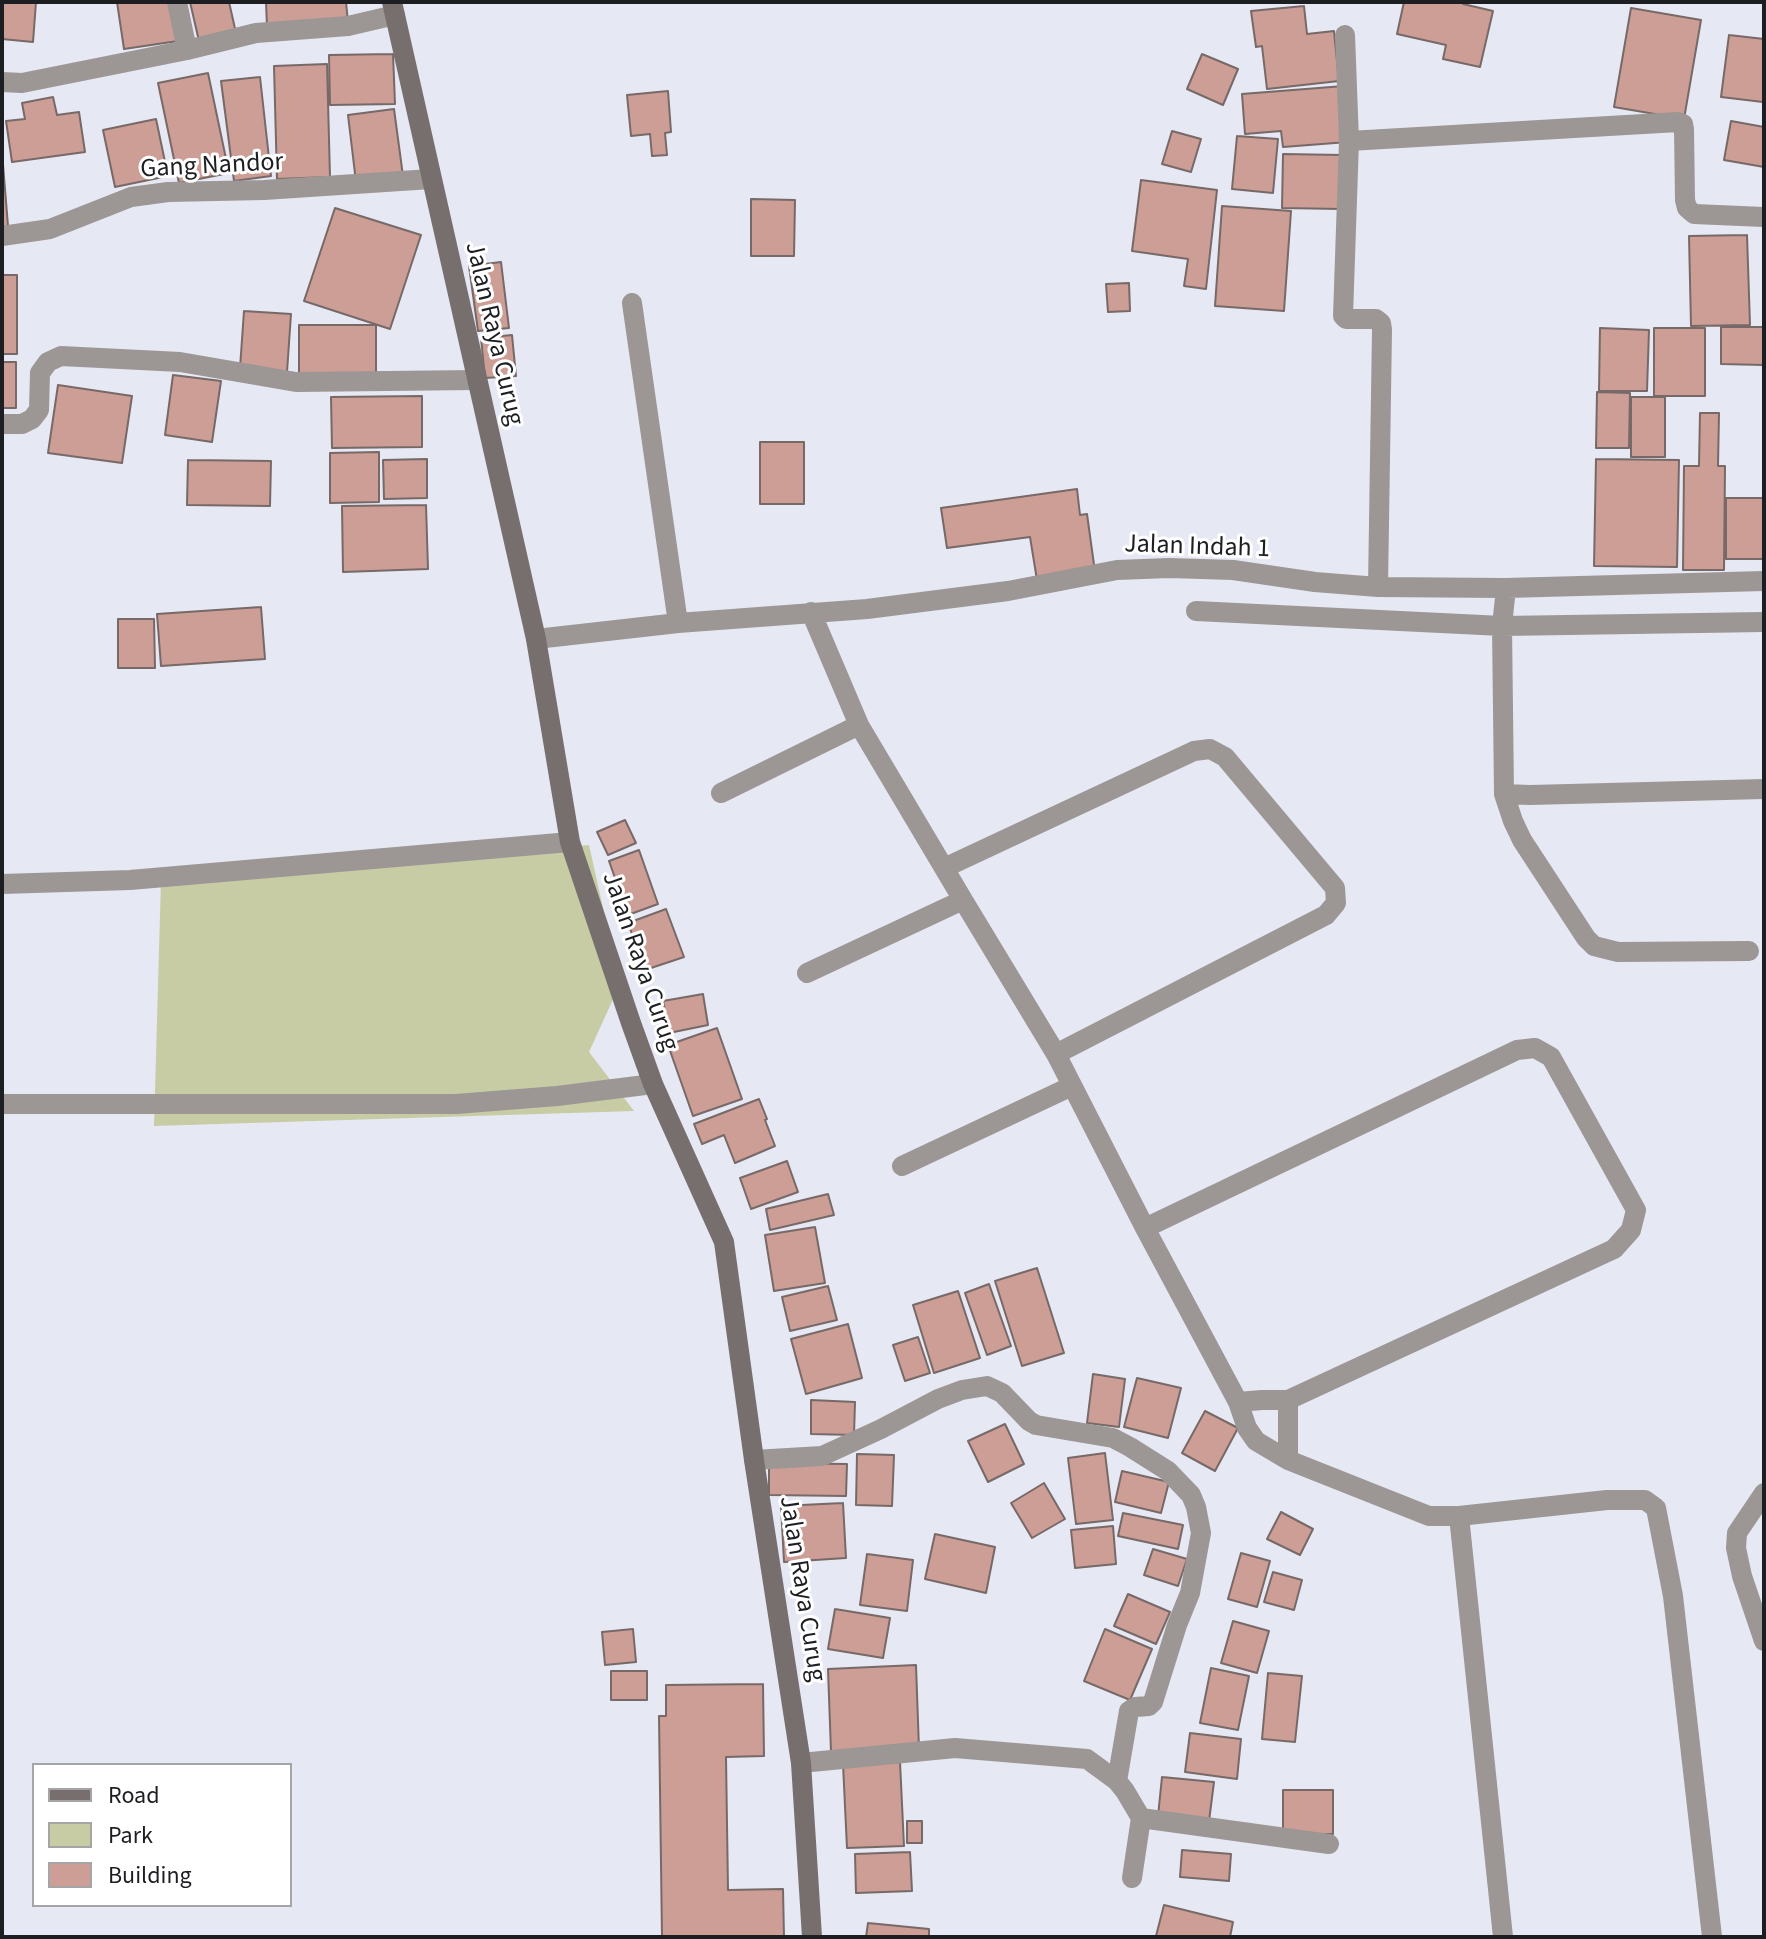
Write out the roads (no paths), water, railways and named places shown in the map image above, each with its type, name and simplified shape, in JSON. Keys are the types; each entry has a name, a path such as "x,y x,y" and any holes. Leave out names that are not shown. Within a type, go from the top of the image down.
{"main road":[{"name":"Jalan Raya Curug","path":"394,9 536,639 570,842 653,1084 724,1242 801,1763 812,1937"}],"street":[{"path":"177,2 187,50"},
{"path":"2,82 22,83 256,33 348,26 394,9"},
{"path":"1345,35 1349,141 1343,316 1346,319 1376,319 1381,323 1382,330 1378,587"},
{"path":"1349,141 1678,122 1683,124 1684,129 1687,208 1694,214 1764,217"},
{"name":"Gang Nandor","path":"2,236 50,229 131,197 431,179"},
{"path":"632,303 678,623"},
{"path":"2,424 22,424 32,419 39,410 40,373 48,362 61,356 180,362 296,382 476,380"},
{"name":"Jalan Indah 1","path":"536,639 678,623 867,609 1008,591 1117,570 1233,570 1378,587 1506,588 1764,581"},
{"path":"1506,588 1502,626 1504,794 1522,840 1586,938 1594,946 1618,952 1749,951"},
{"path":"1196,611 1502,626 1764,622"},
{"path":"811,612 859,725 1056,1054 1256,1441 1288,1460 1429,1516 1459,1516 1607,1500 1645,1500 1656,1508 1673,1596 1712,1937"},
{"path":"721,793 859,725"},
{"path":"944,868 1194,751 1210,749 1225,757 1335,888 1336,903 1326,915 1056,1054"},
{"path":"1504,794 1764,789"},
{"path":"2,884 130,880 570,842"},
{"path":"807,973 963,900"},
{"path":"1145,1228 1517,1050 1535,1048 1551,1057 1636,1210 1631,1230 1614,1249 1288,1400 1238,1402"},
{"path":"2,1104 456,1104 653,1084"},
{"path":"902,1166 1072,1086"},
{"path":"754,1460 822,1456 938,1399 962,1390 987,1386 1002,1393 1036,1425 1113,1438 1168,1471 1191,1495 1201,1533 1190,1593 1153,1702 1129,1711 1117,1781"},
{"path":"1288,1400 1288,1460"},
{"path":"1763,1496 1737,1533 1736,1548 1764,1641"},
{"path":"1459,1516 1503,1937"},
{"path":"801,1763 955,1748 1087,1759 1117,1781 1141,1818 1132,1878"},
{"path":"1141,1818 1329,1844"}]}
